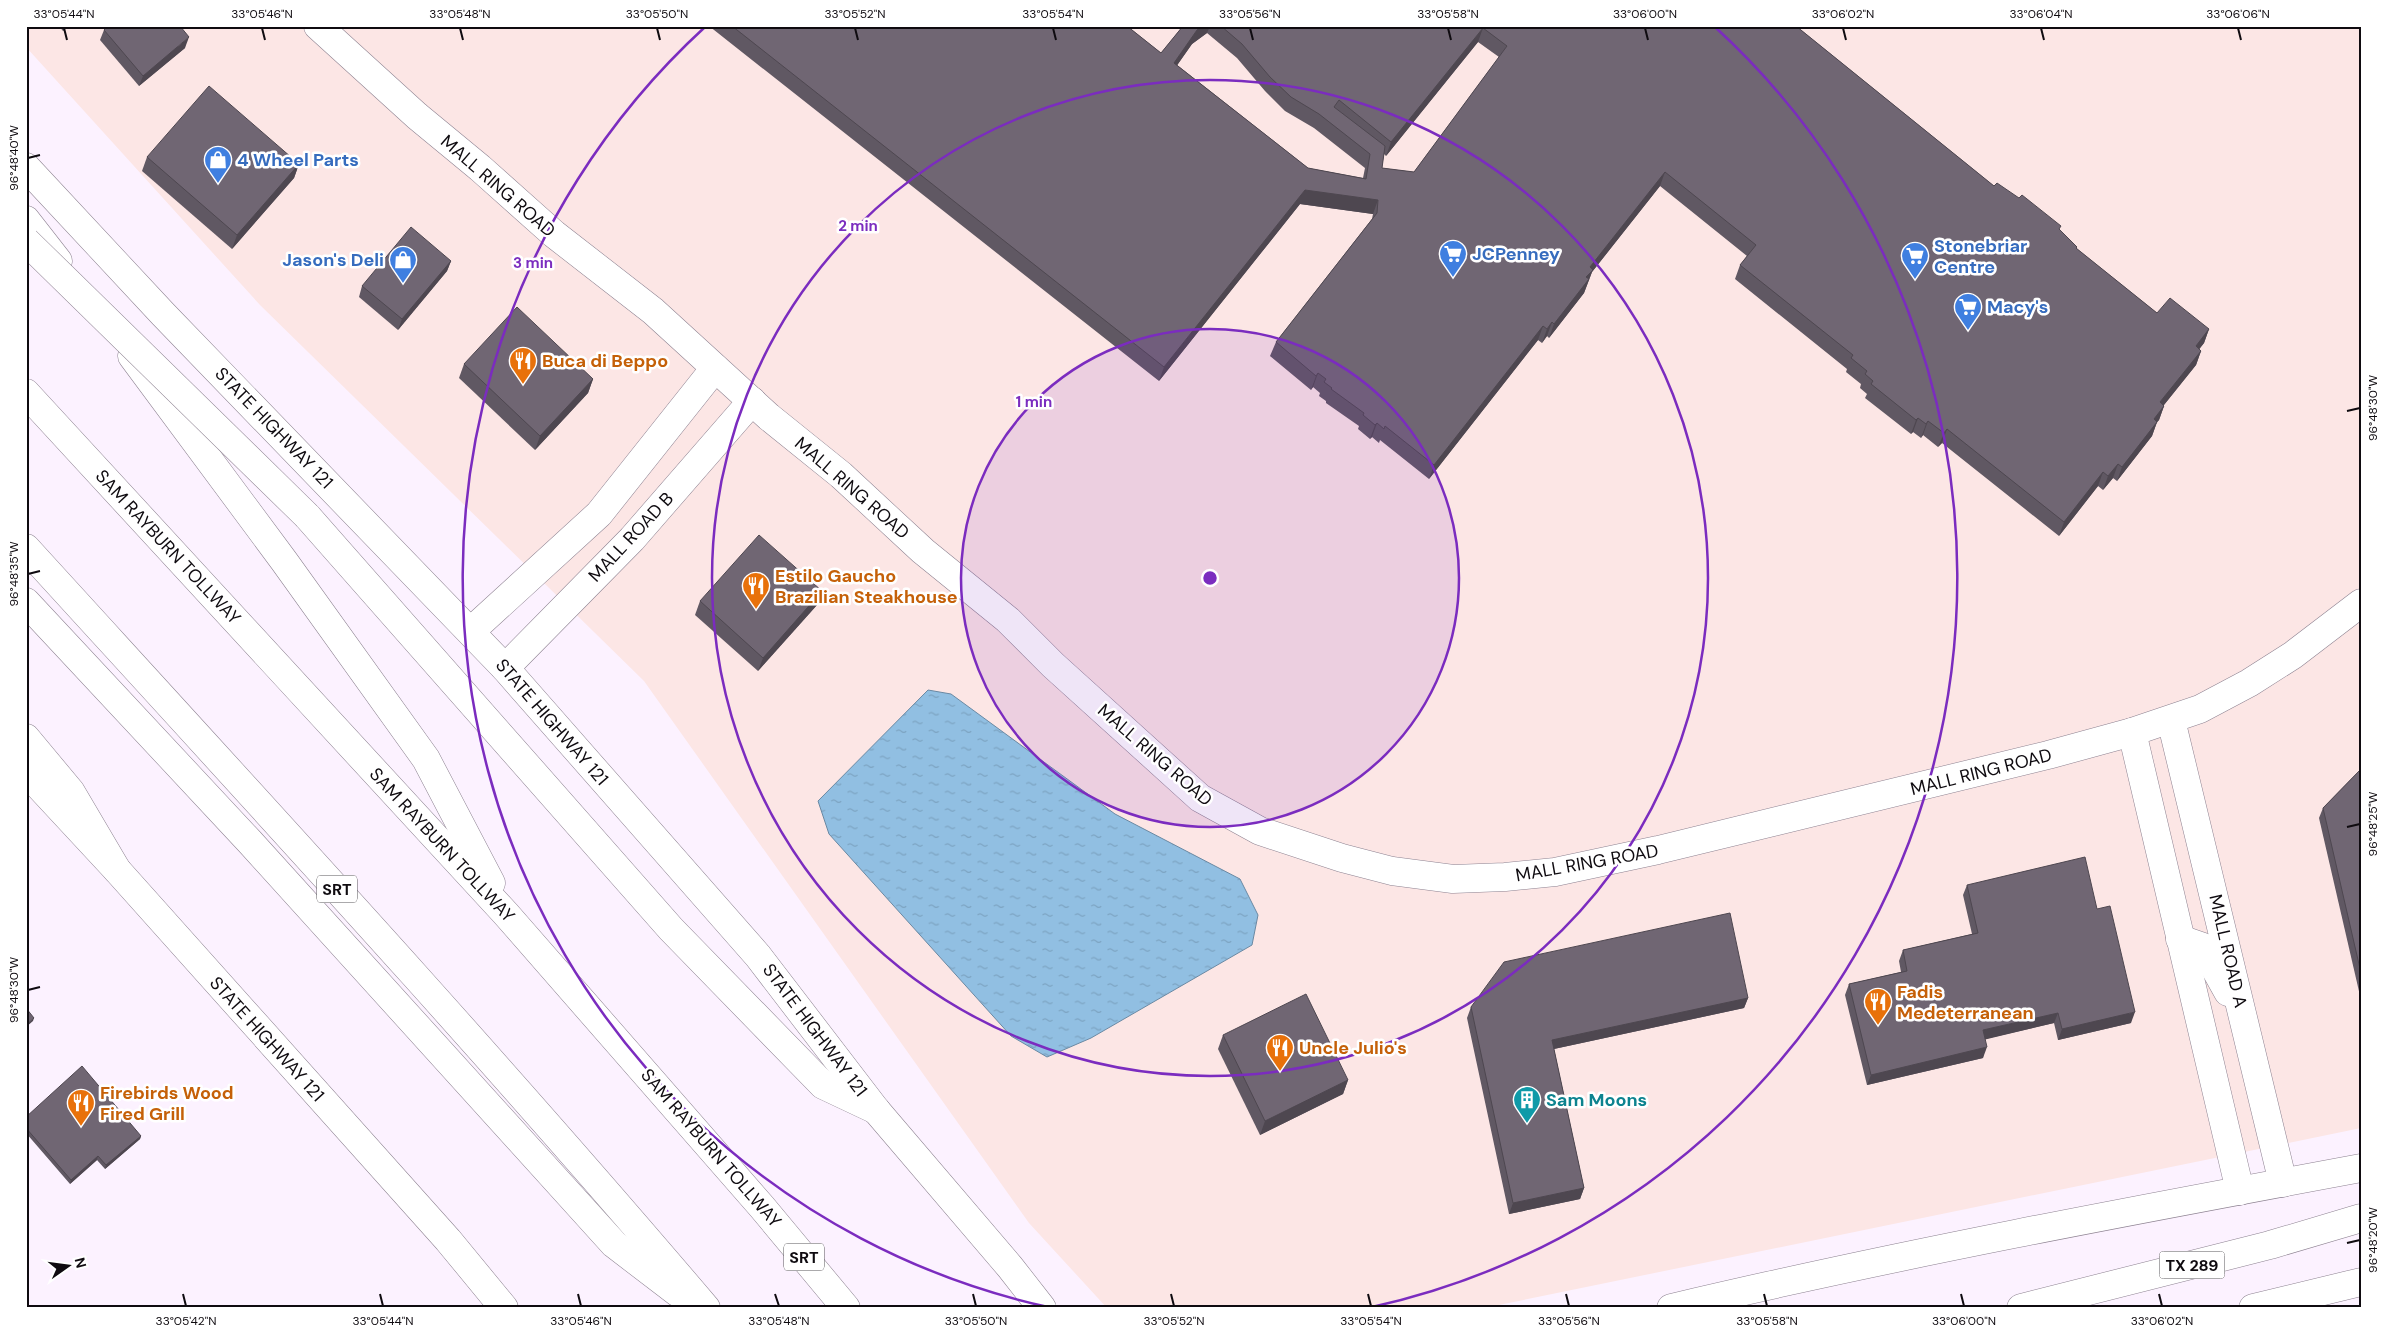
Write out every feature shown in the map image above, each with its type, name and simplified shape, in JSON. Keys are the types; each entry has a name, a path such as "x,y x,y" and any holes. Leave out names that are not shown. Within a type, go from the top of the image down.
{"main road":[{"name":"MALL RING ROAD","path":"318,26 417,116 480,168 554,234 653,311 752,401 841,475 923,551 1008,620 1052,664 1200,798 1260,831 1342,858 1392,871 1453,878 1505,877 1564,870 1864,801 2132,732 2200,709 2249,683 2293,656 2361,603"},
{"name":"STATE HIGHWAY 121","path":"26,167 163,314 471,630 758,956 876,1110 1010,1267 1042,1308"},
{"path":"26,220 153,384 284,561 426,759 506,914"},
{"path":"26,241 307,516 671,929 823,1085 876,1110"},
{"path":"471,630 600,514 715,368"},
{"name":"SAM RAYBURN TOLLWAY","path":"26,393 506,914 762,1207 846,1308"},
{"name":"MALL ROAD B","path":"504,668 632,539 752,401"},
{"name":"SRT","path":"26,548 308,857 644,1235 706,1308"},
{"path":"26,602 250,842 614,1244 697,1308"},
{"name":"MALL ROAD A","path":"2171,720 2283,1182"},
{"path":"2132,732 2240,1191"},
{"path":"26,738 71,792 117,870"},
{"name":"STATE HIGHWAY 121","path":"26,772 117,870 441,1233 504,1308"},
{"path":"2180,939 2203,947 2245,1025"},
{"path":"1671,1308 1823,1272 2201,1196 2240,1191 2361,1168"},
{"name":"TX 289","path":"2022,1308 2270,1245 2361,1218"},
{"path":"1010,1267 1024,1308"},
{"path":"1010,1267 1055,1308"},
{"path":"2253,1308 2361,1282"}],"shaded area":[{"path":"26,26 2361,26 2361,1128 1484,1308 1107,1308 1029,1223 644,681 260,305 26,47"}],"water":[{"path":"928,690 951,694 1115,814 1240,879 1258,915 1252,945 1091,1038 1047,1057 1011,1036 829,834 818,801"}],"building":[{"path":"108,26 180,26 189,37 143,76 104,30"},
{"name":"Stonebriar Centre","path":"732,26 1127,26 1161,53 1183,26 1202,26 1197,30 1174,63 1308,168 1366,179 1370,154 1319,114 1291,97 1270,77 1242,44 1221,26 1796,26 1994,186 1997,183 2019,198 2022,195 2061,226 2059,229 2076,248 2157,313 2170,298 2209,329 2196,346 2201,351 2160,402 2164,406 2154,419 2157,422 2122,467 2118,464 2108,476 2103,472 2064,522 1947,429 1944,433 1928,421 1926,424 1918,418 1916,420 1871,384 1873,381 1865,374 1867,371 1851,358 1853,355 1740,265 1756,245 1665,172 1590,267 1593,270 1586,277 1589,279 1554,324 1552,322 1547,329 1543,326 1434,465 1385,426 1384,429 1377,423 1375,425 1363,415 1364,413 1331,389 1324,382 1326,379 1318,373 1316,376 1276,342 1377,213 1378,200 1305,190 1164,367","holes":["1483,28 1507,46 1414,172 1382,168 1385,146 1334,107 1339,100 1391,142"]},
{"path":"209,86 299,164 237,235 147,157"},
{"name":"Jason's Deli","path":"411,227 451,261 402,319 362,286"},
{"name":"Buca di Beppo","path":"517,307 593,379 540,436 464,364"},
{"name":"Estilo Gaucho Brazilian Steakhouse","path":"759,535 822,591 763,658 700,601"},
{"path":"2361,769 2361,973 2323,808"},
{"path":"2085,857 2097,909 2110,906 2135,1012 2062,1029 2058,1013 1983,1030 1987,1047 1871,1075 1849,984 1907,971 1903,950 1978,933 1967,885"},
{"name":"Sam Moons","path":"1730,913 1748,998 1552,1040 1584,1188 1513,1203 1471,1007 1504,962"},
{"name":"Uncle Julio's","path":"1306,994 1348,1080 1265,1121 1223,1035"},
{"path":"26,1008 34,1018 26,1025"},
{"path":"82,1066 141,1136 106,1165 98,1156 71,1180 26,1128 26,1117"}],"place":[{"name":"4 Wheel Parts","path":"218,184"},
{"name":"JCPenney","path":"1453,278"},
{"name":"Stonebriar Centre","path":"1915,280"},
{"name":"Jason's Deli","path":"403,284"},
{"name":"Macy's","path":"1968,331"},
{"name":"Buca di Beppo","path":"523,385"},
{"name":"Estilo Gaucho Brazilian Steakhouse","path":"756,610"},
{"name":"Fadis Medeterranean","path":"1878,1026"},
{"name":"Uncle Julio's","path":"1280,1072"},
{"name":"Sam Moons","path":"1527,1124"},
{"name":"Firebirds Wood Fired Grill","path":"81,1127"}]}
